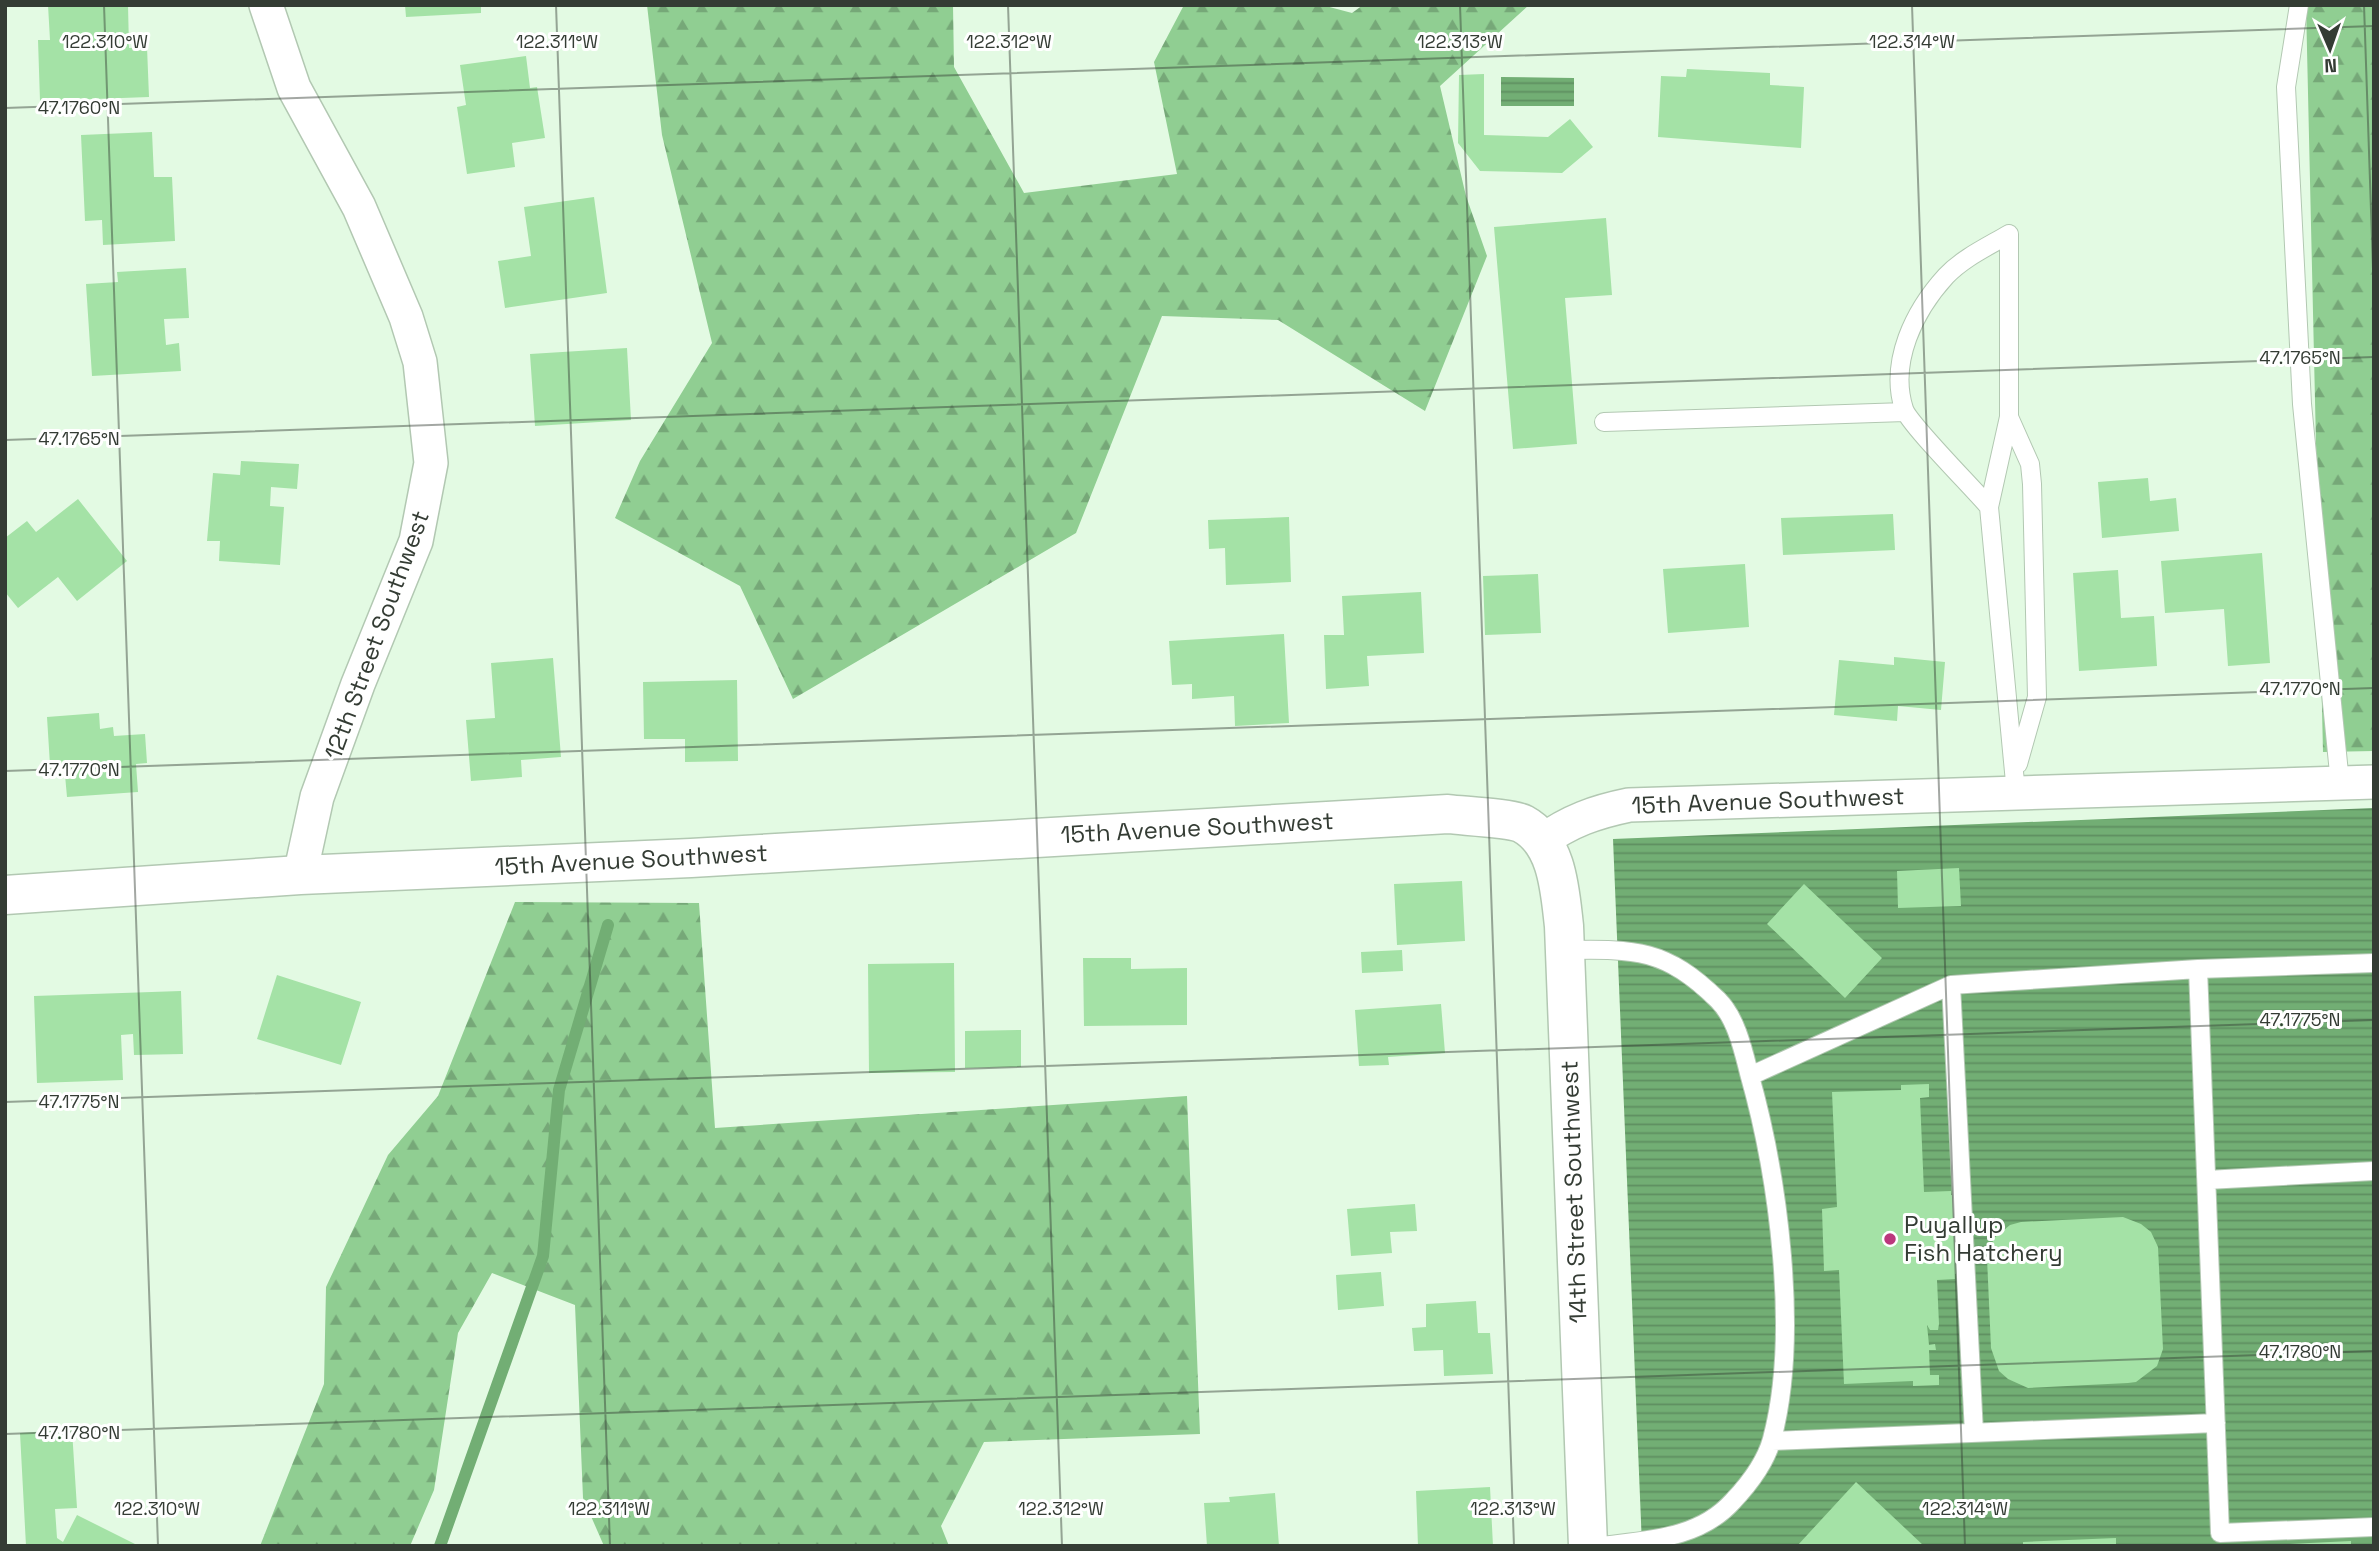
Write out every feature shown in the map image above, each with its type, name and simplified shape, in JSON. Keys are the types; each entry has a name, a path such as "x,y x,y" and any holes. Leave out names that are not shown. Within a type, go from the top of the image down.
{"street":[{"name":"12th Street Southwest","path":"267,5 294,88 359,206 406,317 420,362 431,463 416,541 358,684 317,797 300,875"},
{"name":"15th Avenue Southwest","path":"5,895 300,875 702,857 1448,814 1523,823 1542,841 1592,812 1629,805 2015,784 2374,782"},
{"name":"14th Street Southwest","path":"1542,841 1553,860 1560,891 1565,950 1588,1546"}],"lane":[{"path":"2299,5 2286,87 2301,393 2329,702 2340,783"},
{"path":"1989,507 1905,412 1899,380 1904,345 1915,319 1946,276 1969,258 2009,234 2009,417 1989,507 2015,784"},
{"path":"1604,422 1905,412"},
{"path":"2009,417 2030,464 2037,697 2015,784"},
{"path":"1565,950 1626,950 1652,954 1678,967 1721,1003 1734,1027 1750,1076 1768,1160 1783,1275 1782,1370 1772,1441 1743,1488 1714,1517 1676,1535 1601,1546"},
{"path":"1750,1076 1951,985 2198,970 2374,963"},
{"path":"2198,970 2220,1533 2374,1527"},
{"path":"1951,985 1974,1433"},
{"path":"2207,1180 2374,1171"},
{"path":"1772,1441 2216,1423"}],"green space":[{"path":"647,5 953,5 954,67 1024,193 1177,174 1154,62 1184,5 1322,5 1352,13 1363,5 1529,5 1440,86 1466,196 1487,256 1425,411 1278,320 1162,316 1076,533 793,699 740,586 615,518 640,461 712,343 662,135"},
{"path":"2306,5 2374,5 2374,751 2323,752"},
{"path":"515,902 699,903 715,1128 1187,1096 1200,1434 984,1442 941,1526 949,1546 604,1546 583,1498 575,1305 492,1273 458,1333 434,1490 410,1546 260,1546 324,1384 326,1287 388,1155 438,1096"}],"shaded area":[{"path":"1501,77 1574,78 1574,106 1501,106"},
{"name":"Puyallup Fish Hatchery","path":"2374,808 2374,1546 1642,1546 1613,839"}],"building":[{"path":"48,5 128,5 129,48 147,47 149,97 40,101 38,40 50,40"},
{"path":"405,5 481,5 481,13 406,17"},
{"path":"526,56 530,88 537,87 545,138 512,143 515,167 467,174 457,107 466,105 460,65"},
{"path":"1687,69 1770,73 1770,85 1804,87 1801,148 1658,137 1661,76 1686,77"},
{"path":"1484,74 1484,135 1548,137 1570,119 1593,147 1562,173 1480,171 1458,143 1459,75"},
{"path":"152,132 154,177 172,177 175,241 103,245 102,220 85,221 81,135"},
{"path":"594,197 607,293 505,308 498,261 531,256 524,207"},
{"path":"1606,218 1612,295 1565,298 1577,444 1513,449 1494,227"},
{"path":"186,268 189,318 164,319 166,345 179,343 181,371 92,376 86,284 118,282 117,272"},
{"path":"627,348 631,420 535,426 530,354"},
{"path":"241,461 299,464 297,489 271,487 270,506 284,507 280,565 219,561 220,541 207,541 213,473 240,475"},
{"path":"2148,478 2150,501 2176,498 2179,531 2102,538 2098,482"},
{"path":"78,499 127,561 77,601 58,577 18,608 5,592 5,538 27,521 36,532"},
{"path":"1893,514 1895,550 1783,555 1781,518"},
{"path":"1289,517 1291,582 1226,585 1225,548 1209,549 1208,520"},
{"path":"2262,553 2270,663 2228,666 2224,609 2165,613 2161,561"},
{"path":"1745,564 1749,627 1668,633 1663,569"},
{"path":"2118,570 2121,618 2154,616 2157,666 2079,671 2073,573"},
{"path":"1538,574 1541,633 1485,635 1483,576"},
{"path":"1421,592 1424,653 1367,656 1369,686 1326,689 1324,635 1344,635 1342,596"},
{"path":"1284,634 1289,723 1235,726 1234,696 1192,699 1192,684 1172,685 1169,641"},
{"path":"1894,657 1945,662 1941,710 1898,706 1897,721 1834,715 1839,660 1894,665"},
{"path":"553,658 561,757 521,760 522,777 471,781 466,720 495,718 491,663"},
{"path":"737,680 738,761 685,762 685,739 644,739 643,682"},
{"path":"99,713 100,729 113,727 114,736 145,734 147,763 136,764 138,792 67,797 64,764 50,765 47,717"},
{"path":"1959,868 1961,906 1898,908 1897,871"},
{"path":"1462,881 1465,941 1397,945 1394,884"},
{"path":"1804,884 1882,958 1845,998 1767,924"},
{"path":"1402,950 1403,971 1362,973 1361,952"},
{"path":"1083,958 1131,958 1131,969 1187,968 1187,1025 1084,1026"},
{"path":"954,963 955,1072 869,1073 868,964"},
{"path":"277,975 361,1002 341,1065 257,1039"},
{"path":"181,991 183,1054 134,1055 133,1034 121,1035 123,1080 37,1083 34,996"},
{"path":"1441,1004 1445,1053 1388,1057 1389,1065 1359,1066 1355,1010"},
{"path":"1021,1030 1021,1067 965,1068 965,1031"},
{"name":"Puyallup Fish Hatchery","path":"1929,1084 1929,1097 1920,1098 1924,1192 1951,1191 1951,1195 1955,1195 1959,1273 1955,1274 1955,1279 1937,1280 1938,1330 1930,1330 1927,1325 1929,1345 1935,1344 1936,1350 1929,1350 1930,1375 1939,1375 1939,1385 1913,1386 1913,1381 1844,1384 1839,1270 1824,1271 1822,1209 1837,1207 1832,1092 1901,1090 1901,1085"},
{"path":"1415,1204 1417,1231 1390,1232 1392,1253 1351,1256 1347,1209"},
{"path":"2123,1217 2141,1224 2151,1232 2158,1247 2163,1349 2157,1366 2136,1382 2128,1383 2028,1388 2008,1379 1999,1371 1991,1348 1987,1258 1994,1238 2010,1225 2021,1222"},
{"path":"1381,1272 1384,1306 1338,1310 1336,1275"},
{"path":"1476,1301 1478,1333 1490,1333 1493,1374 1444,1376 1443,1350 1414,1351 1412,1328 1426,1327 1426,1304"},
{"path":"72,1430 77,1508 55,1509 57,1538 63,1542 77,1515 139,1546 26,1546 20,1433"},
{"path":"1856,1482 1924,1546 1797,1546"},
{"path":"1490,1487 1493,1546 1418,1546 1416,1491"},
{"path":"1275,1493 1279,1546 1207,1546 1204,1503 1230,1502 1229,1497"},
{"path":"2116,1538 2116,1546 2023,1546 2023,1542"},
{"path":"2351,1541 2351,1546 2289,1546 2289,1544"}],"waterway":[{"path":"440,1546 543,1256 559,1090 608,925"}],"place":[{"name":"Puyallup Fish Hatchery","path":"1890,1239"}]}
